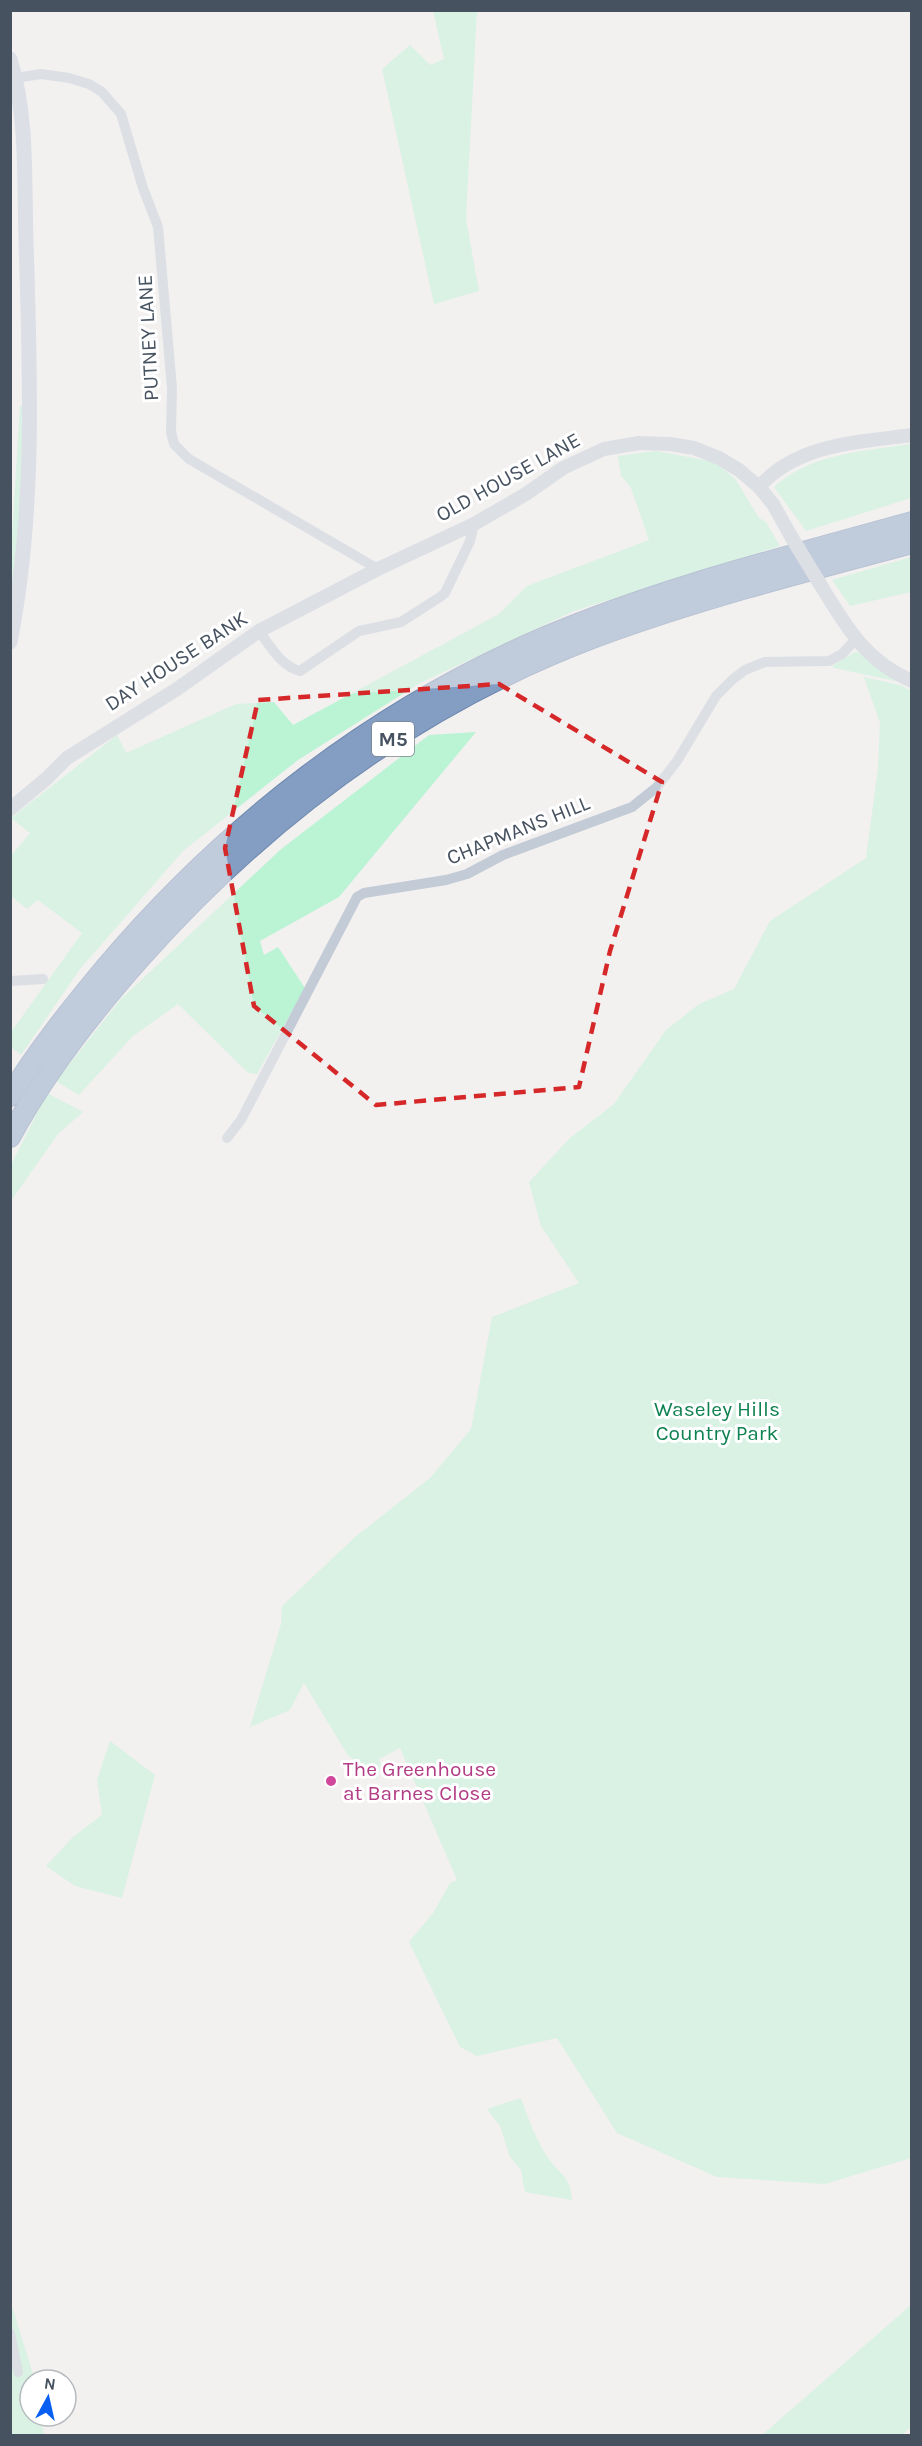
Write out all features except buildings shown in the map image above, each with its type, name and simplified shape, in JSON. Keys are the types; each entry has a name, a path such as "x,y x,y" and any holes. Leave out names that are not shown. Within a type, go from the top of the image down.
{"highway":[{"name":"M5","path":"10,1096 83,995 155,911 204,862 284,792 335,754 399,713 470,673 538,640 619,609 686,587 912,522"},
{"name":"M5","path":"10,1137 59,1061 99,1006 170,925 237,859 297,807 369,754 443,709 498,680 594,638 715,598 912,543"}],"main road":[{"path":"10,59 16,78 24,156 30,394 26,506 20,580 10,642"}],"street":[{"name":"PUTNEY LANE","path":"16,78 41,74 89,84 102,92 121,114 143,188 158,227 171,388 171,432 174,444 189,459 378,569"},
{"path":"759,487 772,472 809,452 912,435"},
{"name":"OLD HOUSE LANE","path":"378,569 474,524 526,494 563,468 604,449 639,443 670,444 694,448 740,470 759,487 773,504 855,640 877,662 912,681"},
{"path":"259,631 283,662 300,671 359,631 401,622 445,593 470,541 474,524"},
{"name":"DAY HOUSE BANK","path":"10,809 67,758 177,689 259,631 378,569"},
{"name":"CHAPMANS HILL","path":"227,1138 241,1120 357,897 363,893 466,874 502,855 632,807 657,787 677,761 716,696 739,674 765,662 829,660 842,654 855,640"},
{"path":"10,981 43,979"},
{"path":"10,2333 18,2372"}],"highlighted area":[{"path":"499,684 662,782 610,951 579,1087 376,1105 254,1006 225,848 258,700"}],"green space":[{"path":"433,11 477,11 466,219 479,291 434,304 382,69 410,45 430,65 444,59"},
{"path":"20,406 25,406 22,495 11,609 11,552"},
{"path":"911,444 911,498 806,531 774,487 804,467 821,460"},
{"path":"656,451 715,462 736,480 759,518 766,522 780,546 574,611 420,683 298,760 183,851 80,969 21,1055 11,1047 11,1032 82,933 38,900 27,909 11,896 11,856 30,833 11,818 117,735 126,753 236,704 274,702 293,725 499,614 527,586 649,540 631,488 621,476 618,456"},
{"path":"911,557 911,592 850,606 832,580"},
{"path":"855,652 862,653 893,674 895,681 832,666"},
{"name":"Waseley Hills Country Park","path":"864,677 900,685 912,691 911,2158 825,2184 717,2177 617,2133 557,2038 477,2056 460,2047 409,1942 433,1913 450,1883 457,1880 400,1748 379,1759 381,1765 377,1780 347,1754 304,1683 290,1710 250,1727 281,1624 282,1606 355,1537 430,1478 471,1429 492,1317 579,1283 541,1226 529,1182 570,1138 614,1104 666,1030 699,1004 734,989 770,921 866,858 878,768 880,723"},
{"path":"476,732 339,897 260,941 264,955 278,947 305,988 257,1074 248,1073 178,1004 133,1036 79,1095 56,1081 120,1000 280,850 429,735"},
{"path":"47,1093 83,1112 58,1134 11,1201 11,1165"},
{"path":"110,1741 155,1775 122,1898 75,1886 46,1866 73,1837 102,1815 97,1780"},
{"path":"521,2098 542,2148 569,2185 572,2200 525,2192 521,2170 510,2157 500,2126 487,2109"},
{"path":"10,2300 31,2368 18,2368 18,2428 43,2428 44,2435 11,2435"},
{"path":"911,2305 911,2427 902,2435 762,2435"}],"place":[{"name":"The Greenhouse at Barnes Close","path":"331,1781"}]}
